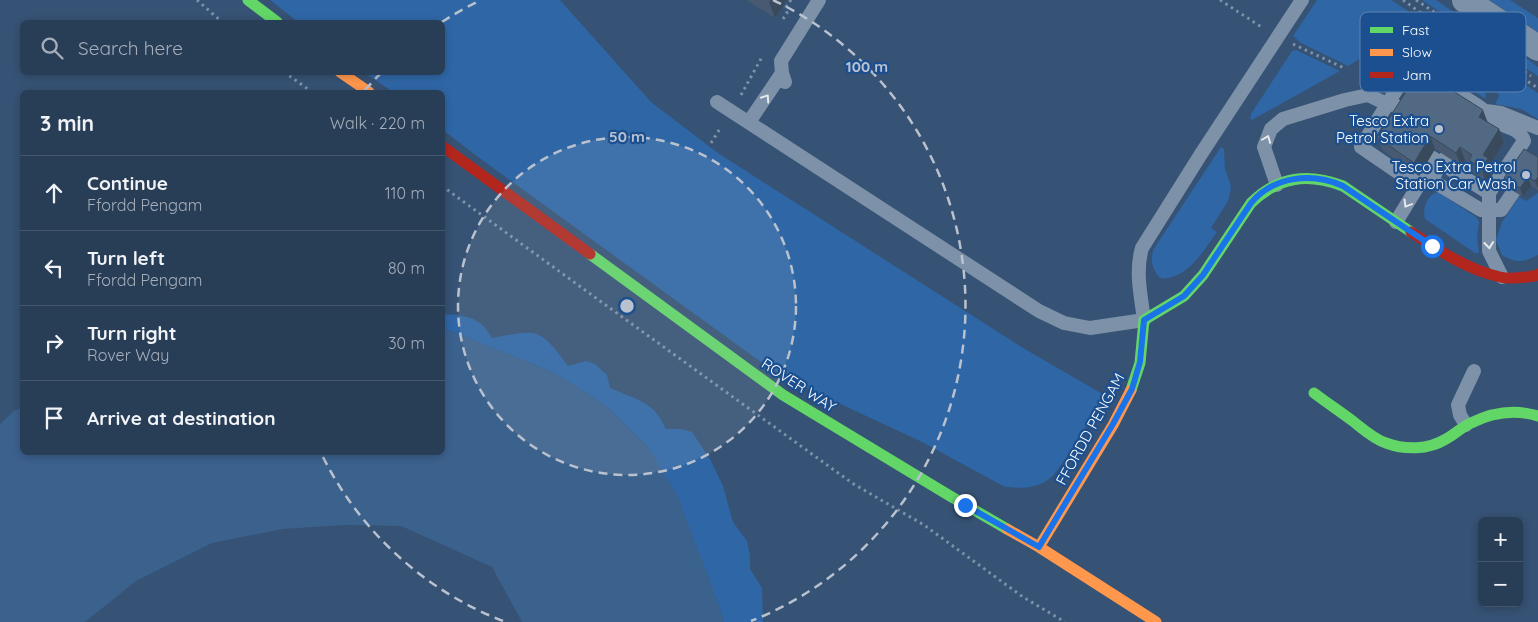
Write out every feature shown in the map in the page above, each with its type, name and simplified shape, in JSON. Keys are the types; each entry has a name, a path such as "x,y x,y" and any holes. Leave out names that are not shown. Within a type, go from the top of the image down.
{"street":[{"path":"248,0 273,20"},
{"path":"1465,0 1483,12"},
{"path":"1526,40 1538,48"},
{"path":"344,75 365,90"},
{"name":"ROVER WAY","path":"445,148 783,395 950,496 1039,547 1156,622"},
{"path":"1144,320 1184,296 1203,275 1258,195 1277,184 1309,177 1331,181 1343,186 1432,246 1471,268 1502,278 1535,276 1538,274"},
{"name":"FFORDD PENGAM","path":"1039,547 1132,389 1140,362 1144,320"},
{"path":"1314,393 1380,440 1390,444 1418,447 1433,445 1480,418 1496,413 1523,412 1538,416"}],"lane":[{"path":"749,122 784,77 782,61 819,0"},
{"path":"717,102 1039,311 1064,323 1090,328 1144,320 1138,275 1138,262 1142,248 1302,0"},
{"path":"1395,92 1361,147 1481,210 1501,210 1514,191"},
{"path":"1388,104 1411,95 1408,92"},
{"path":"1453,92 1500,123 1516,130 1524,141 1489,193 1489,250 1502,278"},
{"path":"1277,184 1264,147 1271,130 1283,119 1368,95 1388,104 1396,116"},
{"path":"1479,110 1500,113 1538,128"},
{"path":"1371,129 1383,136"},
{"path":"1396,222 1439,159 1489,193"},
{"path":"1466,426 1460,415 1458,404 1474,370"}],"path":[{"path":"197,0 220,20"},
{"path":"1220,0 1268,31"},
{"path":"1403,0 1420,12"},
{"path":"1416,0 1434,12"},
{"path":"1289,43 1344,68"},
{"path":"1526,73 1531,76"},
{"path":"288,75 309,90"},
{"path":"1526,80 1538,88"},
{"path":"711,143 725,121"},
{"path":"445,188 852,483 924,525 1023,596 1065,622"}],"shaded area":[{"path":"270,0 560,0 651,102 718,153 1023,348 1106,396 1051,478 1032,487 1015,488 1003,486 922,442 791,381 754,357 445,132 445,90 390,90 368,75 445,75 445,20 295,20"},
{"path":"1317,0 1391,0 1410,12 1360,12 1360,59 1348,66 1301,43 1293,36"},
{"path":"1422,0 1436,0 1453,12 1440,12"},
{"path":"1489,0 1510,0 1538,18 1538,32 1526,24 1526,12 1507,12"},
{"path":"1296,50 1340,71 1252,120 1250,118 1251,114 1292,51"},
{"path":"1526,58 1538,67 1538,76 1526,68"},
{"path":"1526,85 1538,93 1538,119 1521,109 1495,104 1499,96 1497,92 1526,92"},
{"path":"1476,92 1485,92 1486,99"},
{"path":"1221,147 1224,149 1225,169 1231,186 1228,201 1211,228 1217,232 1191,266 1169,278 1160,277 1157,275 1152,264 1153,250"},
{"path":"1438,192 1476,217 1479,222 1477,236 1479,253 1475,253 1425,219 1426,202 1434,193"},
{"path":"1538,193 1538,255 1528,260 1512,260 1502,255 1496,240 1502,222 1519,197 1526,201"},
{"path":"445,314 472,318 488,331 492,338 521,333 532,333 542,336 568,366 586,361 595,364 607,375 610,388 649,406 661,419 666,429 681,429 692,432 711,461 723,486 733,522 747,541 750,569 762,588 763,622 724,622 717,600 648,447 606,406 554,373 445,329"},
{"path":"445,329 554,373 606,406 648,447 677,495 724,622 522,622 492,567 401,526 345,525 283,529 212,543 136,581 85,622 0,622 0,424 20,408 20,455 445,455"}],"building":[{"path":"1406,92 1455,92 1483,110 1479,117 1499,129 1483,155 1488,158 1482,169 1469,160 1472,155 1460,147 1456,153 1430,136 1414,163 1377,137"},
{"path":"1524,149 1538,157 1538,177 1535,181 1528,177 1520,188 1504,178"}],"traffic: fast":[{"path":"248,0 274,20"},
{"path":"1131,390 1140,363 1144,320 1184,296 1203,275 1251,203 1272,187 1283,182 1306,179 1318,179 1343,186 1411,232"},
{"path":"590,254 783,395 1007,529"},
{"path":"1314,393 1377,439 1409,448 1439,443 1479,419 1496,414 1512,412 1538,416"}],"traffic: slow":[{"path":"344,75 366,90"},
{"path":"1039,547 1113,425 1131,390"},
{"path":"1007,529 1039,547 1156,622"}],"traffic: jam":[{"path":"445,148 590,254"},
{"path":"1411,232 1454,259 1488,274 1509,278 1535,276 1538,274"}],"place":[{"name":"Tesco Extra Petrol Station","path":"1439,129"},
{"name":"Tesco Extra Petrol Station Car Wash","path":"1526,175"}],"route":[{"path":"965,505 1039,547 1072,494 1132,389 1140,362 1144,320 1184,296 1203,275 1251,203 1267,189 1277,184 1309,177 1331,181 1343,186 1432,246"}]}
